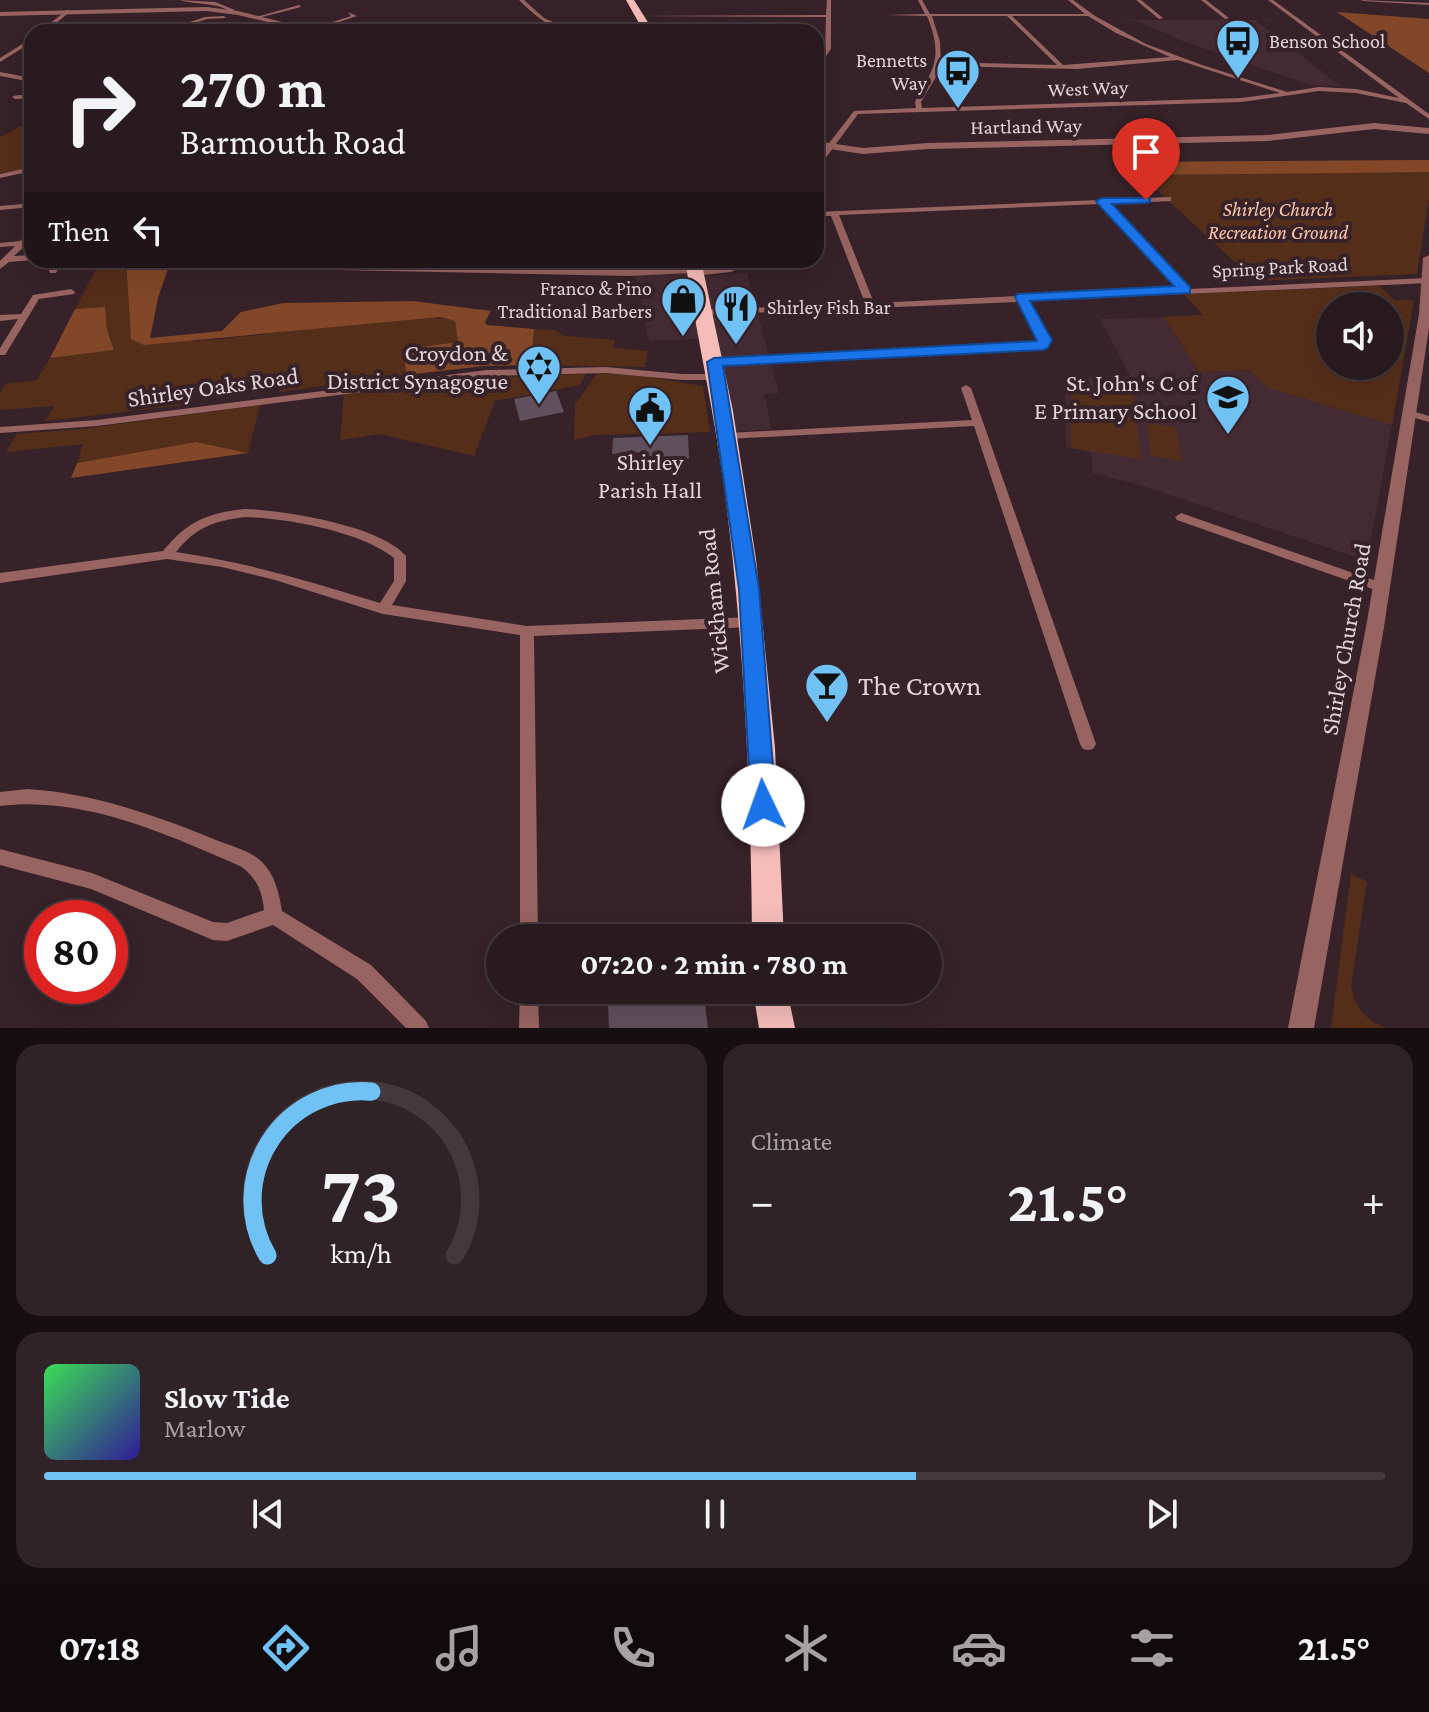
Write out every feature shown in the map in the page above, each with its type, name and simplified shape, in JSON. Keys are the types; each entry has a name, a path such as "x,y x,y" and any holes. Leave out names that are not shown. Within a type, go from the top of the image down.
{"highway":[{"path":"630,0 644,24"},
{"name":"Wickham Road","path":"694,268 728,436 753,622 767,924"},
{"path":"761,1028 766,1004"},
{"path":"772,1004 777,1028"}],"street":[{"path":"181,0 218,2 233,10 228,15 188,24"},
{"path":"521,0 542,19 554,24"},
{"path":"824,56 828,49 829,0"},
{"path":"919,108 917,104 938,64 929,15 920,0"},
{"path":"1070,0 1087,15 1130,38 1287,93"},
{"path":"1138,0 1161,18"},
{"path":"1203,0 1227,18"},
{"path":"1270,0 1429,117"},
{"path":"1363,0 1429,4"},
{"path":"195,9 205,2"},
{"path":"258,17 299,6"},
{"path":"0,14 195,9 286,24"},
{"path":"52,24 69,11"},
{"path":"334,24 355,16 350,13"},
{"path":"887,15 1087,15"},
{"path":"1008,15 1062,67"},
{"path":"640,16 829,16"},
{"path":"0,60 24,45"},
{"path":"938,64 1062,67 1182,58"},
{"path":"0,74 24,78"},
{"name":"West Way","path":"824,152 854,112 1233,100 1319,89 1406,101"},
{"name":"West Way","path":"1365,93 1391,90"},
{"name":"Hartland Way","path":"824,145 874,151 940,145 1268,138 1372,126 1429,131"},
{"path":"0,176 24,171"},
{"path":"824,214 1168,199"},
{"path":"1102,201 1185,290"},
{"path":"0,208 24,206"},
{"path":"834,213 870,305"},
{"path":"0,245 24,243"},
{"path":"0,266 24,244"},
{"path":"9,259 24,258"},
{"name":"Shirley Church Road","path":"1301,1028 1375,627 1425,314 1429,258"},
{"path":"436,268 628,273 733,268"},
{"name":"Spring Park Road","path":"701,313 1428,281"},
{"path":"2,353 38,296 71,292"},
{"name":"Shirley Oaks Road","path":"0,430 97,423 487,373 606,370 682,377 716,370 1043,345 1045,340 1021,297"},
{"path":"0,318 25,316"},
{"path":"966,388 1088,744"},
{"path":"1409,413 1429,419"},
{"path":"728,436 977,423"},
{"path":"167,555 188,531 226,514 258,512 321,524 385,544 400,556 400,581 383,609"},
{"path":"1181,517 1380,587"},
{"path":"0,578 167,555 222,563 276,576 383,609 527,631 753,622"},
{"path":"527,631 529,924"},
{"path":"0,799 20,794 37,795 83,805 162,827 248,861 260,869 269,883 274,916 364,972 419,1028"},
{"path":"0,857 92,881 213,931 227,932 274,916"},
{"path":"529,1004 529,1028"}],"shaded area":[{"path":"1337,12 1429,19 1429,73"},
{"path":"1109,20 1292,20 1256,21 1341,86 1310,85 1185,42 1136,21"},
{"path":"1429,160 1429,172 1141,175 1127,162"},
{"path":"127,268 168,268 150,338 222,331 241,312 283,303 413,301 491,311 485,322 487,325 534,329 531,365 484,366 406,375 404,349 458,342 455,321 440,317 144,345 131,339"},
{"path":"630,268 700,268 702,276 747,273 779,393 765,394 771,429 734,431 716,338 649,341 636,278"},
{"path":"105,307 107,330 114,350 50,358 75,309"},
{"name":"St. John's C of E Primary School","path":"1164,317 1199,372 1251,370 1268,388 1392,425 1367,561 1146,487 1093,473 1091,452 1066,447 1065,378 1130,376 1100,319"},
{"path":"196,442 248,453 71,478 77,463"}],"green space":[{"path":"24,124 24,169 0,173 0,137"},
{"name":"Shirley Church Recreation Ground","path":"1429,160 1429,198 1417,274 1255,281 1127,162"},
{"path":"97,268 127,268 131,339 215,339 419,317 455,321 458,342 404,349 406,375 279,392 282,373 257,376 245,384 189,391 184,405 45,421 54,406 0,410 0,393 5,384 37,380 50,358 114,350 107,330 105,307 75,309"},
{"path":"1379,286 1386,292 1316,292 1316,380 1400,380 1392,425 1268,388 1250,370 1199,372 1164,317 1203,315 1184,294"},
{"path":"1404,300 1414,300 1404,357"},
{"path":"534,329 554,330 565,336 615,340 613,348 648,351 645,367 531,365"},
{"path":"597,373 644,376 703,386 710,432 596,435 574,440 575,405"},
{"path":"586,374 580,385 495,401 474,456 380,434 340,440 344,394 474,378"},
{"path":"1071,386 1134,395 1141,459 1071,448"},
{"path":"260,405 248,453 196,442 77,463 83,444 6,452 17,434 83,429"},
{"path":"1147,423 1176,427 1182,461 1151,456"},
{"path":"1351,874 1367,882 1351,986 1362,1012 1386,1028 1331,1028"}],"building":[{"name":"Croydon & District Synagogue","path":"556,391 564,412 520,421 514,399"},
{"name":"Shirley Parish Hall","path":"688,435 689,459 647,460 647,452 612,454 613,438"},
{"path":"705,1004 708,1028 609,1028 608,1006"}],"place":[{"name":"Benson School","path":"1238,80"},
{"name":"Bennetts Way","path":"958,110"},
{"name":"Franco & Pino Traditional Barbers","path":"683,338"},
{"name":"Shirley Fish Bar","path":"736,346"},
{"name":"Croydon & District Synagogue","path":"539,406"},
{"name":"St. John's C of E Primary School","path":"1228,436"},
{"name":"Shirley Parish Hall","path":"650,447"},
{"name":"The Crown","path":"827,724"}],"route":[{"path":"763,805 749,589 728,436 714,362 1043,345 1045,340 1021,297 1185,290 1102,201 1146,200"}]}
